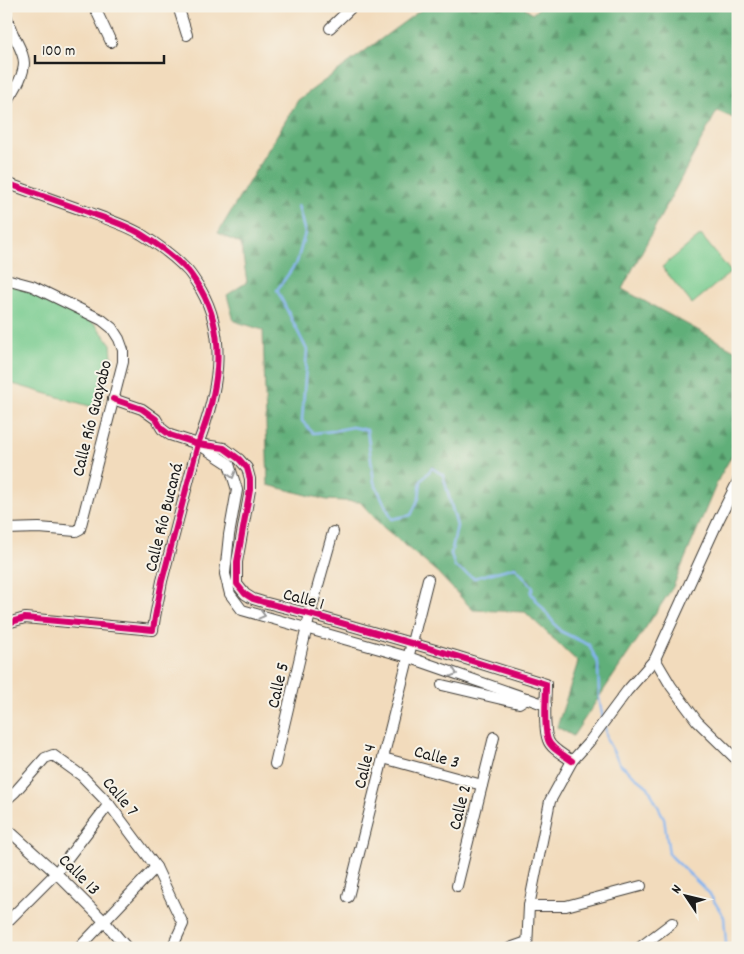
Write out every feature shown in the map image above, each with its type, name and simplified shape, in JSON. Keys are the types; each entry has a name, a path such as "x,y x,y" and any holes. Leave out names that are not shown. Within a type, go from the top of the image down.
{"street":[{"path":"94,6 111,42"},
{"path":"178,6 187,35"},
{"path":"330,28 353,6"},
{"path":"6,15 24,63 20,79 13,94 6,103"},
{"name":"Calle Río Bucaná","path":"6,183 108,219 140,233 166,252 190,272 206,299 214,324 218,350 216,384 162,581 154,630 25,618 11,622"},
{"name":"Calle Río Guayabo","path":"6,279 32,286 102,320 112,328 123,350 123,362 80,529 76,531 39,528 6,529"},
{"name":"Calle 1","path":"114,399 142,409 156,419 162,429 170,436 198,444 224,448 239,459 247,468 250,490 236,562 237,584 245,594 254,599 456,656 546,684 548,741 555,749 572,760"},
{"name":"Calle 1","path":"198,444 229,464 237,490 229,535 225,574 230,594 242,610 408,657 546,705"},
{"path":"510,948 527,945 529,906 550,801 572,760 655,659 738,480"},
{"name":"Calle 5","path":"275,764 310,614 333,532"},
{"name":"Calle 4","path":"348,897 428,578"},
{"path":"655,659 671,686 697,721 738,761"},
{"path":"442,685 520,703 527,698"},
{"name":"Calle 2","path":"457,886 494,737"},
{"name":"Calle 7","path":"11,789 45,758 53,755 82,776 109,804 156,867 183,924 172,948"},
{"name":"Calle 3","path":"383,758 482,785"},
{"path":"6,800 11,789"},
{"path":"6,923 56,873 109,804"},
{"name":"Calle 13","path":"6,828 56,873 128,948"},
{"path":"79,948 156,867"},
{"path":"529,906 566,906 641,886"},
{"path":"639,948 672,924"}],"green space":[{"path":"426,6 523,6 532,14 541,6 738,6 738,120 717,111 622,289 738,352 738,445 719,478 673,587 573,736 557,727 578,662 525,612 473,610 437,572 383,527 360,502 327,500 268,485 263,330 234,321 227,295 247,282 241,244 218,233 298,100"},
{"path":"701,235 731,272 692,304 662,267"},
{"path":"6,283 28,291 95,324 111,344 112,358 100,409 6,382"}],"waterway":[{"path":"298,205 305,233 297,262 277,290 307,350 302,421 313,433 352,427 367,430 374,482 392,519 411,515 419,498 421,481 432,468 443,475 457,526 451,554 455,567 474,578 515,567 533,587 531,593 560,631 589,645 598,663 599,698 603,719"},
{"path":"605,727 607,740 620,764 648,787 664,818 669,854 709,893 724,917 726,943 724,948"}],"cycle path":[{"path":"6,183 128,227 166,251 188,271 201,290 210,309 217,347 215,387 162,581 153,630 25,618 11,622"},
{"path":"113,399 142,409 156,419 162,429 170,435 198,444 224,448 239,459 247,468 250,490 237,562 237,584 245,594 263,602 456,656 546,684 545,721 548,740 555,749 572,761"}]}
